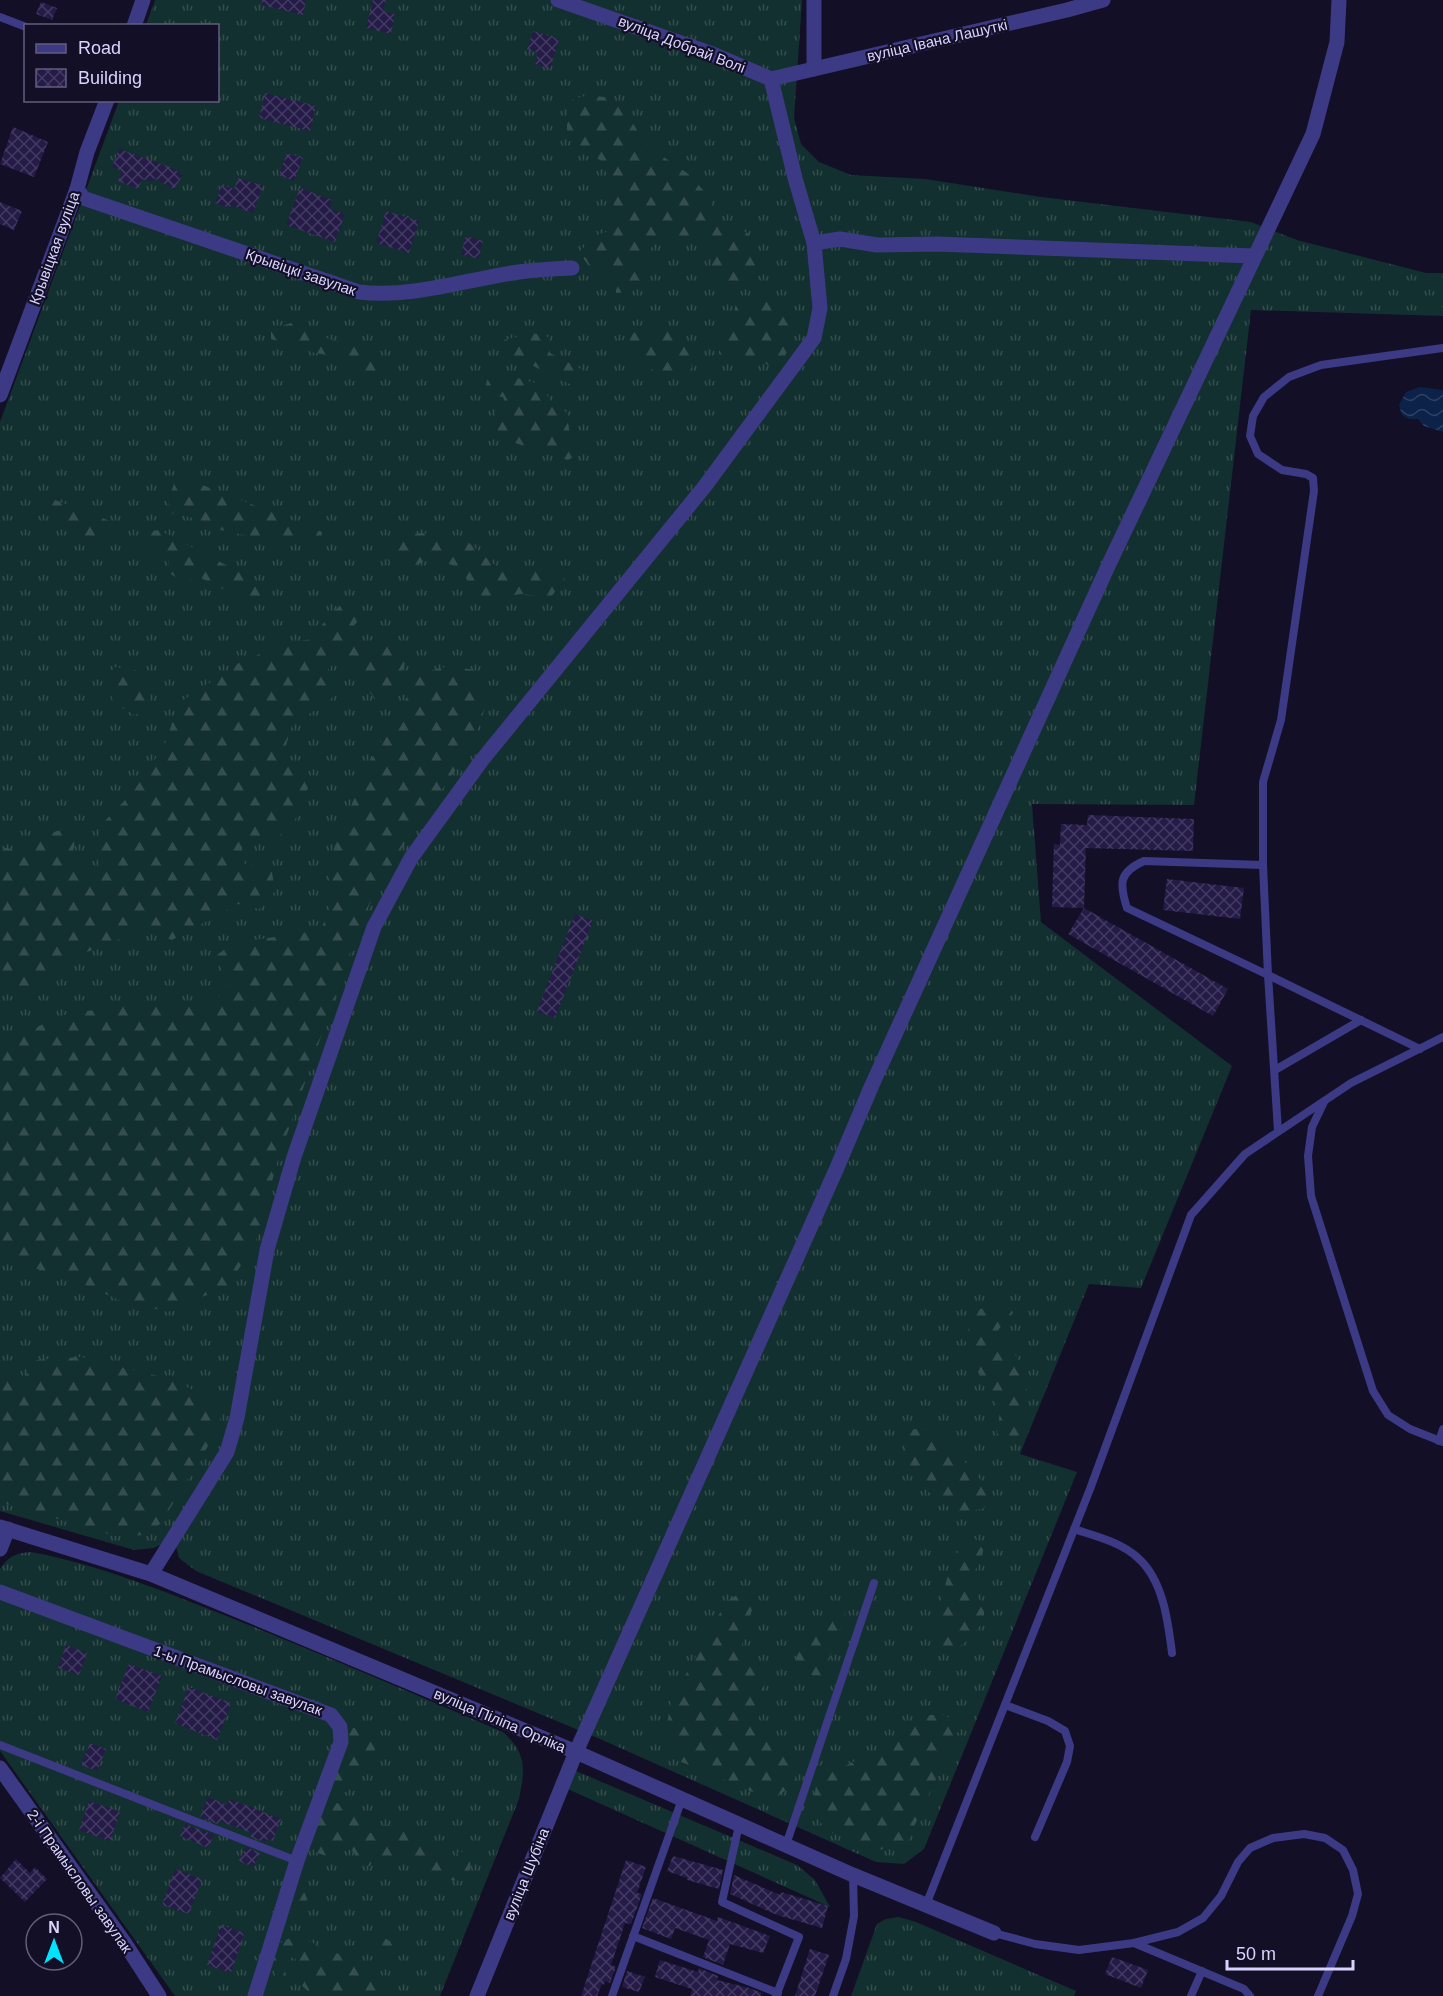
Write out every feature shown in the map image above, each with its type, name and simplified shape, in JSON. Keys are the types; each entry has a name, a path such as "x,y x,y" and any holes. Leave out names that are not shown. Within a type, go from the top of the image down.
{"street":[{"path":"135,24 143,0"},
{"name":"вуліца Добрай Волі","path":"558,0 710,53 771,79"},
{"path":"814,0 814,69"},
{"name":"вуліца Івана Лашуткі","path":"771,79 1067,5 1103,0"},
{"name":"вуліца Шубіна","path":"477,1996 576,1752 872,1085 1109,564 1253,256 1313,134 1337,42 1339,0"},
{"path":"151,1574 228,1452 237,1418 267,1250 294,1157 374,927 411,858 482,760 705,486 814,338 820,308 814,243 795,178 771,79"},
{"name":"Крывіцкая вуліца","path":"0,395 77,189 87,152 105,102"},
{"name":"Крывіцкі завулак","path":"77,189 83,198 359,292 401,293 514,272 572,268"},
{"path":"814,243 840,239 877,244 938,244 1253,256"},
{"path":"0,1549 4,1528"},
{"name":"вуліца Піліпа Орліка","path":"4,1528 151,1574 576,1752 853,1875 994,1933"},
{"name":"1-ы Прамысловы завулак","path":"0,1592 331,1715 340,1727 341,1742 297,1861 255,1996"},
{"name":"2-і Прамысловы завулак","path":"0,1768 124,1942 159,1996"}],"lane":[{"path":"0,17 24,26"},
{"path":"1278,1131 1263,865 1263,782 1281,720 1314,491 1313,478 1306,474 1282,470 1258,454 1250,436 1253,416 1264,397 1289,377 1321,365 1443,348"},
{"path":"1263,865 1144,861 1130,867 1123,878 1123,895 1127,908 1420,1049"},
{"path":"1275,1070 1361,1020"},
{"path":"926,1905 1074,1528 1191,1215 1245,1154 1351,1083 1443,1037"},
{"path":"1325,1100 1312,1127 1310,1137 1308,1156 1311,1196 1373,1391 1388,1415 1410,1430 1441,1441 1443,1429"},
{"path":"1074,1528 1117,1545 1138,1558 1151,1576 1162,1598 1172,1653"},
{"path":"786,1845 874,1583"},
{"path":"1005,1704 1048,1721 1065,1731 1070,1746 1067,1762 1035,1837"},
{"path":"0,1745 297,1861"},
{"path":"613,1996 682,1799"},
{"path":"633,1936 777,1995 800,1937 722,1902 739,1825"},
{"path":"994,1933 1035,1944 1078,1950 1134,1942 1178,1932 1203,1918 1221,1896 1238,1862 1250,1848 1273,1838 1304,1834 1325,1838 1343,1850 1353,1870 1358,1894 1348,1927 1318,1996"},
{"path":"833,1996 846,1959 854,1916 853,1875"},
{"path":"1134,1942 1244,1989 1250,1996"},
{"path":"1191,1996 1202,1971"}],"green space":[{"path":"155,0 802,0 794,118 801,144 819,162 851,175 925,179 1041,197 1251,222 1297,240 1426,273 1443,273 1443,316 1251,310 1194,805 1032,804 1041,922 1232,1066 1141,1288 1089,1284 1020,1454 1077,1472 924,1849 904,1864 876,1862 600,1739 196,1571 179,1558 174,1538 154,1548 134,1550 0,1511 0,422 119,102 219,102 219,24 146,24"},
{"path":"589,95 611,98 628,115 646,145 690,175 709,197 721,220 749,234 749,250 760,267 754,275 732,284 713,278 712,254 696,236 659,237 645,256 644,283 631,292 616,293 613,270 589,266 579,253 592,237 608,231 614,213 612,184 600,160 577,147 567,131 567,117 573,99"},
{"path":"764,294 773,307 793,316 793,340 788,351 769,366 757,358 732,359 719,354 719,332 732,322 736,303"},
{"path":"291,323 332,340 368,345 379,363 375,373 356,372 345,358 315,353 271,339 271,329"},
{"path":"638,330 674,330 688,348 692,367 682,378 661,374 630,358 622,341"},
{"path":"533,333 548,337 550,353 581,369 581,380 570,384 503,351 504,340"},
{"path":"499,373 539,384 551,401 566,412 577,455 568,460 506,440 494,426 496,412 506,406 503,397 493,396 485,391 487,380"},
{"path":"177,475 322,532 321,541 266,540 221,530 195,518 173,514 168,501"},
{"path":"45,496 115,523 116,536 93,543 74,538 67,522 39,505"},
{"path":"159,530 264,585 276,600 255,605 201,578 184,582 169,573 169,559 151,554 144,547 144,532"},
{"path":"422,533 468,542 497,567 515,573 547,566 560,566 565,579 551,597 521,594 495,598 477,596 459,567 431,559 408,568 388,561 388,554 374,547 382,538"},
{"path":"348,598 364,612 349,633 357,647 387,642 412,647 394,689 375,700 364,683 360,662 339,658 325,673 336,692 329,701 292,725 284,752 296,766 308,788 296,818 275,841 257,838 242,848 243,863 272,872 275,891 259,909 238,904 172,940 144,930 74,957 32,988 0,989 0,849 30,853 37,837 64,829 75,840 72,860 89,882 101,872 96,854 100,826 133,792 165,744 179,703 242,661 287,643 312,639 328,617"},
{"path":"449,666 475,670 487,701 473,745 403,846 363,916 277,1163 255,1245 227,1286 168,1312 119,1300 67,1277 0,1259 0,1044 11,1041 58,1016 142,1002 170,1007 214,1003 227,986 217,955 233,943 321,930 334,895 328,875 336,840 375,752 421,673"},
{"path":"115,667 136,670 148,682 150,695 148,711 134,715 113,702 106,676"},
{"path":"1007,1302 1013,1313 998,1330 1027,1372 1026,1411 1020,1438 1008,1445 997,1433 1000,1411 983,1384 964,1337 980,1309"},
{"path":"0,1357 8,1376 21,1383 36,1360 81,1357 170,1379 214,1400 221,1414 219,1428 161,1523 148,1535 115,1536 0,1502"},
{"path":"910,1429 937,1430 991,1492 983,1509 956,1512 921,1486 904,1459"},
{"path":"975,1539 984,1545 981,1562 971,1575 972,1591 984,1605 984,1620 970,1639 957,1648 942,1647 936,1636 940,1604 952,1561 963,1545"},
{"path":"31,1552 83,1564 184,1599 503,1732 511,1740 520,1755 523,1770 519,1799 440,1996 175,1996 0,1751 0,1569 13,1556"},
{"path":"740,1593 753,1606 740,1651 765,1678 756,1736 793,1755 796,1783 772,1800 679,1761 665,1736 671,1701 726,1602"},
{"path":"840,1601 847,1608 824,1675 809,1675 796,1663 797,1643"},
{"path":"917,1715 945,1715 960,1727 907,1842 876,1851 826,1830 812,1810 817,1780 903,1737"},
{"path":"349,1727 372,1731 381,1738 381,1743 370,1760 361,1763 356,1781 350,1789 343,1793 334,1790 334,1782 345,1731"},
{"path":"569,1768 797,1865 815,1880 830,1907 561,1786"},
{"path":"328,1802 337,1803 364,1818 369,1833 377,1833 378,1827 392,1825 429,1840 441,1851 449,1864 456,1861 456,1855 459,1852 465,1852 470,1865 467,1880 442,1878 429,1873 408,1859 396,1863 376,1853 370,1866 363,1865 357,1861 354,1852 344,1847 334,1848 329,1857 315,1852 312,1846 312,1832 320,1813"},
{"path":"296,1883 306,1897 309,1906 307,1910 302,1911 292,1896"},
{"path":"899,1917 916,1922 1076,1991 1074,1996 851,1996 877,1924 886,1919"},
{"path":"297,1937 349,1959 371,1965 391,1996 313,1996 297,1981 299,1966 295,1958 281,1957 280,1962 285,1977 284,1980 277,1979 273,1964 275,1951 282,1942"},
{"path":"383,1937 393,1943 394,1951 381,1956 373,1946 375,1938"}],"water":[{"path":"1420,387 1443,390 1443,432 1424,426 1418,419 1409,419 1402,415 1399,405 1406,392"}],"building":[{"path":"262,0 306,0 303,15 262,5"},
{"path":"373,0 386,0 383,11 395,14 391,34 366,28"},
{"path":"41,2 57,8 52,20 36,14"},
{"path":"533,31 559,39 550,69 535,64 538,53 527,50"},
{"path":"265,93 316,106 310,131 259,118"},
{"path":"13,127 48,142 34,177 0,164"},
{"path":"119,149 170,167 183,175 174,189 154,178 153,182 142,179 138,189 118,181 122,171 112,167"},
{"path":"287,153 303,158 294,181 279,175"},
{"path":"238,178 263,186 253,213 230,205 230,208 215,203 222,185 234,189"},
{"path":"300,188 332,200 330,209 345,214 335,242 286,225"},
{"path":"0,202 22,211 14,230 0,224"},
{"path":"386,211 419,221 409,253 376,243"},
{"path":"466,236 483,241 478,259 461,254"},
{"path":"1088,815 1194,819 1193,851 1086,848 1084,908 1052,907 1054,844 1060,845 1061,824 1087,825"},
{"path":"1167,879 1244,888 1240,919 1163,910"},
{"path":"1084,908 1228,989 1213,1016 1068,934"},
{"path":"575,914 593,921 555,1018 537,1011"},
{"path":"66,1645 87,1653 79,1675 58,1668"},
{"path":"129,1664 162,1676 148,1712 115,1699"},
{"path":"189,1687 231,1703 217,1740 175,1723"},
{"path":"90,1743 106,1749 97,1771 81,1765"},
{"path":"208,1797 227,1805 230,1799 281,1819 273,1841 267,1839 266,1842 251,1837 252,1833 200,1817"},
{"path":"89,1801 120,1812 110,1841 79,1830"},
{"path":"185,1824 214,1835 208,1848 180,1836"},
{"path":"246,1847 260,1853 253,1867 239,1861"},
{"path":"673,1856 723,1870 719,1889 687,1880 687,1878 667,1871"},
{"path":"16,1859 30,1873 35,1867 47,1879 25,1902 0,1878"},
{"path":"626,1860 646,1867 637,1893 642,1894 631,1924 625,1923 611,1965 616,1967 610,1983 605,1981 604,1985 602,1984 597,1996 581,1996"},
{"path":"175,1869 202,1879 189,1914 162,1905"},
{"path":"734,1875 780,1895 781,1892 828,1906 822,1928 777,1915 730,1894"},
{"path":"653,1898 717,1921 718,1917 770,1936 763,1953 730,1944 723,1965 703,1957 709,1940 675,1928 671,1939 642,1928"},
{"path":"221,1925 244,1933 231,1973 207,1965"},
{"path":"810,1949 829,1955 815,1996 795,1996"},
{"path":"1112,1957 1148,1970 1141,1988 1105,1974"},
{"path":"660,1960 698,1972 699,1968 718,1976 717,1980 749,1988 762,1993 761,1996 690,1996 692,1989 655,1977"},
{"path":"627,1971 645,1977 639,1992 622,1987"}]}
